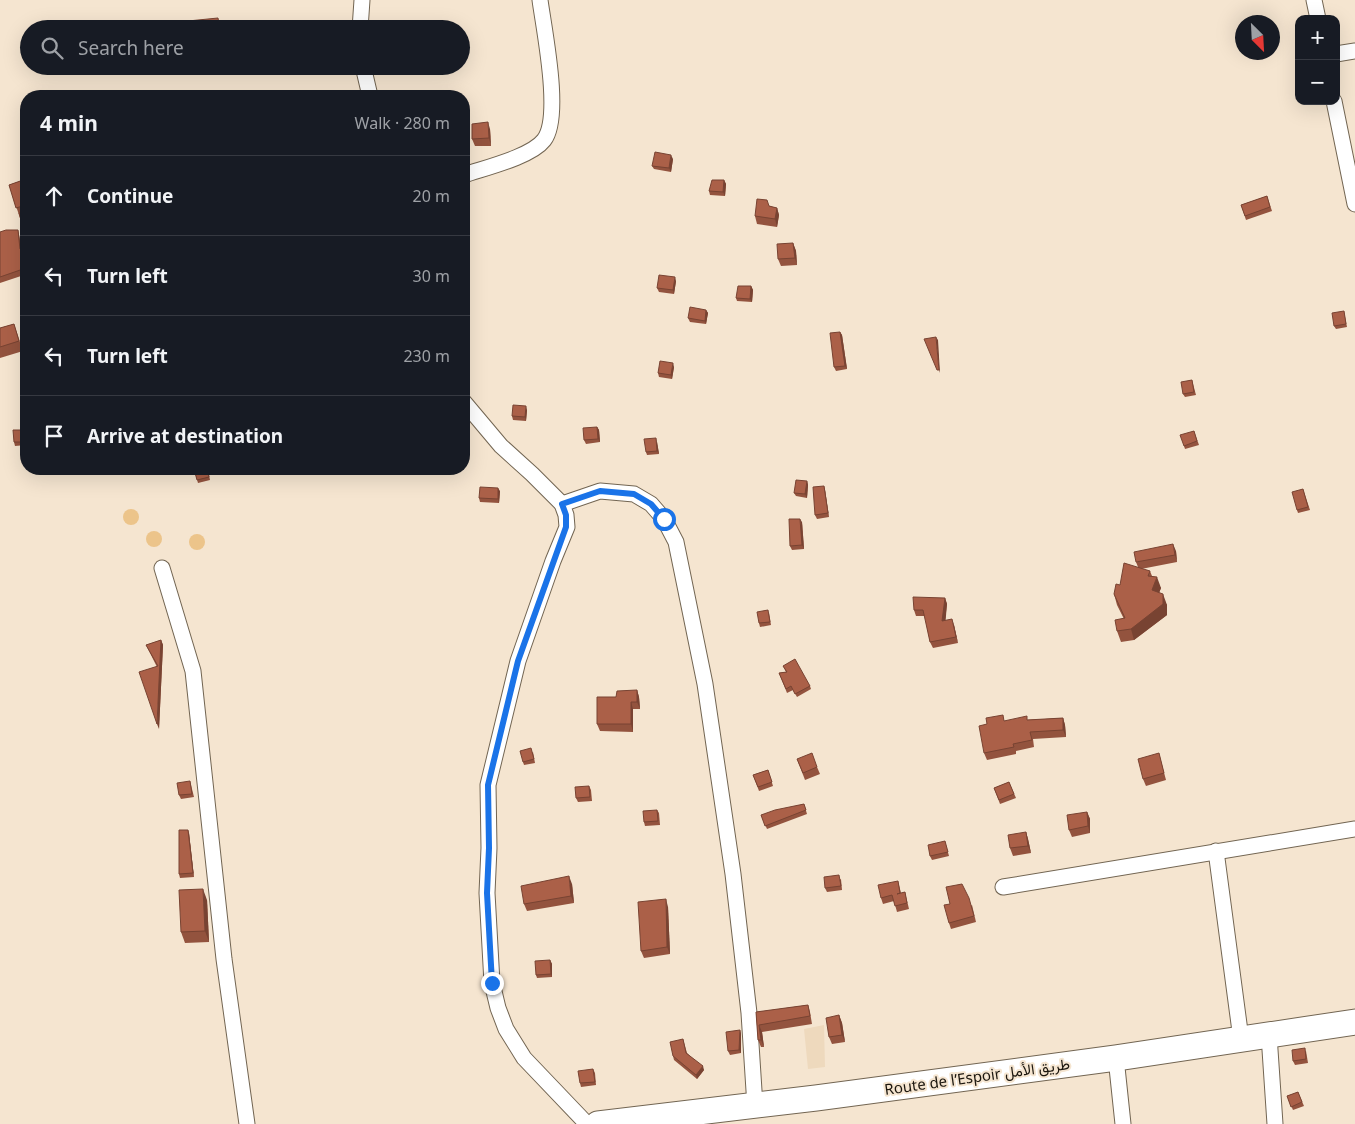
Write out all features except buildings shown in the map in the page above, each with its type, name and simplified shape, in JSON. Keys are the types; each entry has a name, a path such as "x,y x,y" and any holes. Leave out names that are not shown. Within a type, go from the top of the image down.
{"highway":[{"name":"Route de l’Espoir طريق الأمل","path":"598,1124 755,1106 1116,1058 1355,1022"}],"street":[{"path":"361,20 362,0"},
{"path":"470,172 517,157 535,147 544,140 550,126 552,98 540,0"},
{"path":"1314,0 1317,15"},
{"path":"1340,53 1355,51"},
{"path":"365,75 369,90"},
{"path":"1335,105 1355,204"},
{"path":"470,409 501,446 562,504 566,515 566,527 518,661 488,785 489,848 487,893 492,983 506,1030 524,1058 587,1124"},
{"path":"562,504 600,491 634,494 651,504 664,519 676,542 705,684 733,874 749,1012 755,1106"},
{"path":"162,568 193,671 224,959 247,1124"},
{"path":"1003,887 1355,829"},
{"path":"1216,851 1241,1038"},
{"path":"1269,1035 1275,1124"},
{"path":"1116,1058 1123,1124"}],"shaded area":[{"path":"128,509 134,509 139,514 137,523 128,525 123,520 123,514"},
{"path":"151,531 157,531 162,536 160,545 151,547 146,542 146,536"},
{"path":"194,534 200,534 205,539 203,548 194,550 189,545 189,539"},
{"path":"824,1025 825,1067 808,1069 804,1029"}],"route":[{"path":"492,983 487,893 489,848 488,785 518,661 566,527 566,515 562,504 600,491 634,494 651,504 664,519"}]}
